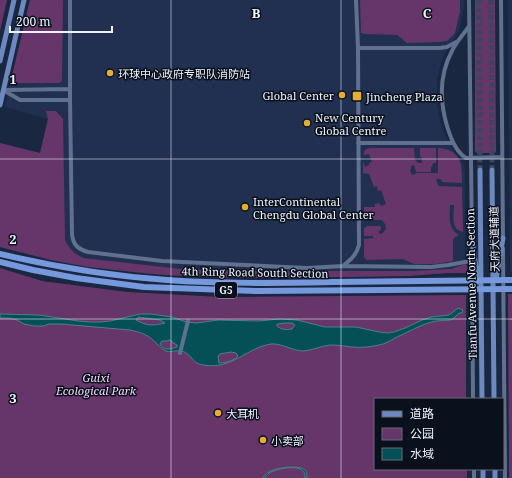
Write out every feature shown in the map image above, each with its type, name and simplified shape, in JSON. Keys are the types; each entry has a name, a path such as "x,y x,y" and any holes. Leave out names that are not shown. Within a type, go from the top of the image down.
{"highway":[{"name":"4th Ring Road South Section","path":"0,254 35,262 99,273 167,280 279,283 512,280"},
{"name":"4th Ring Road South Section","path":"0,262 76,278 144,287 257,291 512,289"}],"main road":[{"path":"0,61 14,0"},
{"path":"0,105 24,0"},
{"name":"Tianfu Avenue North Section","path":"480,170 482,398"},
{"name":"Tianfu Avenue North Section","path":"492,170 495,398"},
{"path":"493,297 503,238"},
{"path":"472,239 482,297"}],"street":[{"path":"70,0 72,240 74,245 78,248 88,252 162,261 307,268 343,266 431,267 472,261"},
{"path":"343,266 356,253 359,245 358,48 356,0"},
{"name":"天府大道辅道","path":"469,0 473,398"},
{"name":"天府大道辅道","path":"501,0 505,478"},
{"path":"470,26 452,51 446,64 441,93 442,107 453,143 461,155 466,158 502,157"},
{"path":"358,48 440,48 447,47 459,40"},
{"path":"3,90 70,89"},
{"path":"3,90 20,100 70,100"},
{"path":"358,143 453,143"},
{"path":"180,353 188,321"},
{"path":"504,447 505,453"}],"shaded area":[{"path":"30,0 464,0 459,31 444,55 440,66 437,80 437,104 440,121 445,135 455,154 462,161 465,169 465,258 467,273 348,277 200,277 152,274 88,267 51,260 0,247 0,143 40,153 48,119 5,107"},
{"path":"508,0 512,0 512,272 510,272"}],"green space":[{"path":"0,0 7,0 0,31"},
{"path":"30,0 63,0 62,81 59,83 15,83 11,80"},
{"path":"360,0 460,0 460,11 455,33 447,41 407,43 397,35 361,33"},
{"path":"475,0 495,0 495,153 477,153 475,151"},
{"path":"46,111 56,111 63,119 65,240 72,251 83,258 181,269 239,271 411,271 451,269 466,264 467,273 348,277 200,277 152,274 88,267 51,260 0,247 0,143 40,153 48,119"},
{"path":"370,148 414,148 415,160 418,163 422,163 420,148 436,148 436,163 433,163 431,172 416,172 414,165 411,166 410,170 412,175 417,173 438,173 438,148 451,151 459,158 462,183 442,182 441,179 436,179 438,185 440,186 462,187 463,232 454,225 454,205 450,205 451,226 459,235 453,240 453,261 436,264 414,264 403,259 366,260 364,257 364,239 373,238 373,236 364,236 364,228 367,226 380,226 381,230 379,231 379,234 383,233 386,229 382,220 367,220 364,218 364,207 375,207 375,204 379,203 381,206 386,204 381,190 378,191 377,186 374,187 369,174 363,173 363,162 365,167 372,162 369,154 363,155 365,150"},
{"name":"Guixi Ecological Park","path":"0,268 42,281 127,292 221,297 466,295 466,398 374,398 374,470 467,470 467,478 0,478"},
{"path":"508,294 512,294 512,478 509,478"}],"water":[{"path":"458,308 463,310 462,313 459,313 451,320 428,323 381,345 351,347 330,345 304,351 271,344 262,346 231,362 213,366 197,363 184,352 166,351 149,337 130,330 61,324 34,326 9,318 0,318 0,314 39,315 78,321 100,322 140,314 151,314 197,323 218,320 258,321 280,319 297,320 325,327 356,327 387,333 405,328 431,317 449,315","holes":["138,317 160,320 165,323 150,325 136,320","292,323 295,325 292,329 286,330 277,326 277,324","162,341 172,341 177,345 177,347 170,349 163,348 160,344","231,352 236,353 238,356 224,363 219,363 218,356 220,354"]},
{"path":"290,467 302,468 307,474 307,478 305,478 304,473 301,470 297,468 285,468 273,471 263,478 271,471 279,469"}],"tunnel":[{"path":"479,0 480,170"},
{"path":"491,0 492,170"}],"place":[{"name":"环球中心政府专职队消防站","path":"110,73"},
{"name":"Global Center","path":"342,95"},
{"name":"Jincheng Plaza","path":"357,96"},
{"name":"New Century Global Centre","path":"307,123"},
{"name":"InterContinental Chengdu Global Center","path":"245,207"},
{"name":"大耳机","path":"218,413"},
{"name":"小卖部","path":"263,440"}]}
